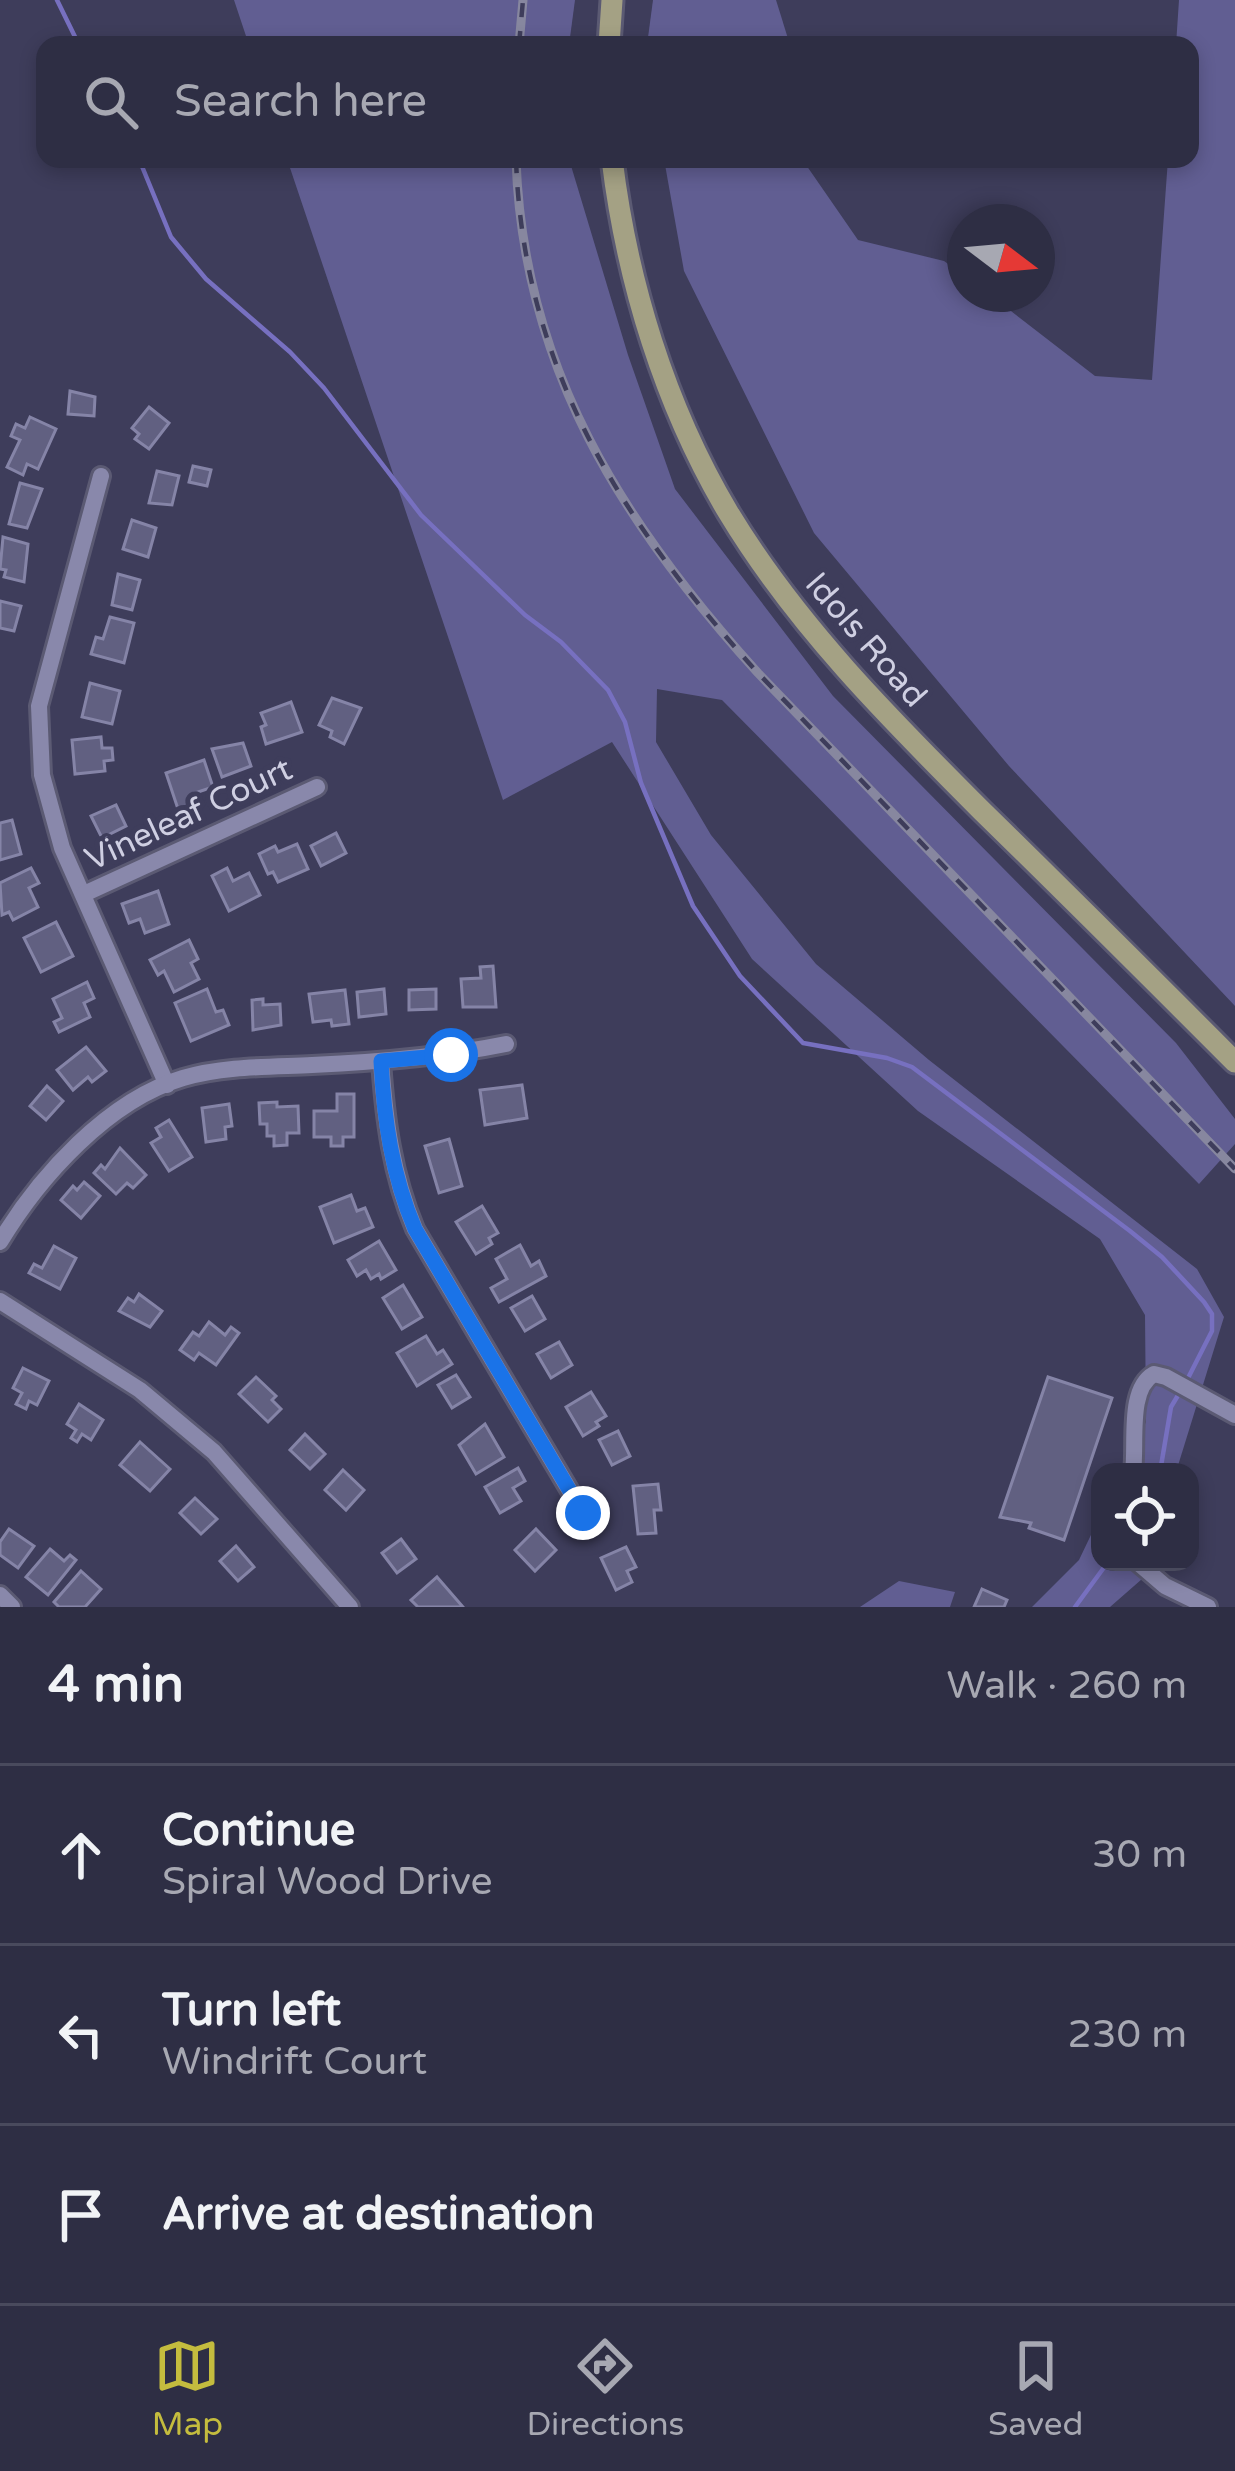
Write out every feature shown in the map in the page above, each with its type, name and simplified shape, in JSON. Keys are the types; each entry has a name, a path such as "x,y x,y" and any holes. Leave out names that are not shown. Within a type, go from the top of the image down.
{"main road":[{"path":"610,36 612,0"},
{"name":"Idols Road","path":"614,168 641,310 665,378 728,512 776,584 903,732 1235,1062"}],"street":[{"path":"101,476 39,706 42,775 50,814 167,1085"},
{"name":"Vineleaf Court","path":"84,894 317,787"},
{"path":"0,1242 37,1185 76,1145 167,1085 216,1072 451,1055 506,1044"},
{"path":"381,1061 391,1156 415,1229 583,1513"},
{"path":"0,1301 140,1390 214,1452 350,1607"},
{"path":"1134,1463 1138,1390 1145,1378 1166,1377 1235,1415"},
{"path":"1148,1571 1165,1586 1208,1607"},
{"path":"0,1595 12,1607"}],"shaded area":[{"path":"234,0 575,0 570,36 246,36"},
{"path":"653,0 776,0 787,36 648,36"},
{"path":"1179,0 1235,0 1235,1006 1009,766 814,533 684,271 666,168 808,168 858,240 947,263 947,312 1012,312 1095,376 1152,380 1167,168 1199,168 1199,36 1177,36"},
{"path":"290,168 572,168 628,355 675,489 833,696 1176,1043 1235,1119 1235,1144 1199,1184 722,700 657,689 656,742 711,835 816,964 929,1060 1197,1269 1224,1317 1179,1463 1126,1463 1146,1422 1145,1315 1100,1239 918,1111 752,959 612,742 503,800"},
{"path":"1091,1535 1091,1571 1151,1571 1110,1607 1032,1607 1079,1560"},
{"path":"899,1581 955,1592 950,1607 860,1607"}],"building":[{"path":"70,391 95,397 94,416 68,414"},
{"path":"149,407 169,423 149,449 135,439 139,434 132,428"},
{"path":"30,417 56,429 38,469 27,464 23,475 7,467 20,440 11,436 16,424 25,428"},
{"path":"193,466 211,470 207,486 189,482"},
{"path":"157,471 179,476 172,505 149,503"},
{"path":"20,483 42,489 27,528 9,524"},
{"path":"132,520 156,528 148,557 123,549"},
{"path":"3,537 28,544 24,582 4,577 6,570 0,569"},
{"path":"118,574 140,580 132,610 112,605"},
{"path":"0,601 21,606 14,631 0,628"},
{"path":"110,617 134,623 124,663 91,654 96,637 103,639"},
{"path":"90,683 120,691 112,724 82,717"},
{"path":"332,698 361,708 344,744 319,725"},
{"path":"291,702 302,732 266,744 261,713"},
{"path":"101,737 102,748 112,748 113,760 104,761 105,771 75,774 72,740"},
{"path":"243,743 251,766 222,777 212,749"},
{"path":"204,760 213,787 192,794 195,803 178,809 166,773"},
{"path":"116,805 126,826 102,838 91,816"},
{"path":"12,820 21,854 0,860 0,823"},
{"path":"336,833 346,853 321,866 311,846"},
{"path":"297,844 308,869 278,882 273,872 268,874 259,854 275,846 278,852"},
{"path":"31,868 39,883 29,888 38,907 13,920 9,912 2,915 0,883"},
{"path":"227,868 233,881 249,873 260,895 229,911 212,876"},
{"path":"158,891 169,924 145,933 140,919 129,923 122,904"},
{"path":"56,922 73,956 41,972 24,938"},
{"path":"189,940 198,959 191,963 199,979 174,992 164,971 158,975 150,960"},
{"path":"493,966 496,1007 463,1007 461,979 481,978 480,967"},
{"path":"87,982 94,998 84,1003 90,1017 59,1032 54,1022 62,1018 53,999"},
{"path":"207,989 216,1012 223,1010 229,1025 191,1041 175,1003"},
{"path":"384,989 386,1014 359,1017 357,992"},
{"path":"436,989 436,1009 409,1010 409,990"},
{"path":"345,990 349,1024 313,1022 309,994"},
{"path":"263,999 263,1005 280,1004 281,1025 253,1030 252,1000"},
{"path":"86,1047 106,1071 92,1082 88,1077 73,1090 57,1070"},
{"path":"522,1085 527,1118 485,1125 480,1090"},
{"path":"47,1086 63,1101 46,1120 30,1106"},
{"path":"337,1094 354,1094 354,1137 343,1137 343,1146 331,1146 331,1137 314,1137 314,1111 337,1111"},
{"path":"277,1102 277,1107 298,1106 299,1133 287,1133 287,1145 274,1146 274,1136 267,1136 267,1124 260,1124 259,1103"},
{"path":"229,1104 232,1126 225,1127 226,1139 206,1142 202,1108"},
{"path":"169,1120 192,1157 169,1171 151,1143 161,1137 156,1128"},
{"path":"449,1139 462,1186 439,1193 425,1146"},
{"path":"120,1148 146,1175 133,1188 127,1183 116,1194 94,1173 101,1165 105,1169"},
{"path":"84,1182 100,1196 81,1218 61,1200 73,1186 77,1190"},
{"path":"351,1195 357,1211 365,1208 373,1227 334,1243 320,1207"},
{"path":"482,1206 498,1233 489,1238 492,1244 476,1254 456,1222"},
{"path":"379,1241 396,1270 381,1279 379,1274 371,1279 366,1270 357,1276 348,1260"},
{"path":"520,1245 531,1266 539,1261 546,1276 499,1302 491,1288 507,1279 496,1259"},
{"path":"54,1246 76,1258 60,1289 29,1273 34,1264 42,1268"},
{"path":"403,1285 422,1317 402,1329 383,1298"},
{"path":"139,1294 162,1311 150,1327 119,1311 128,1298 134,1302"},
{"path":"532,1296 545,1319 525,1331 511,1308"},
{"path":"209,1322 225,1335 231,1327 239,1333 216,1365 199,1353 194,1360 180,1350 193,1332 199,1336"},
{"path":"426,1336 437,1354 443,1350 452,1364 417,1386 397,1353"},
{"path":"559,1342 572,1365 551,1378 537,1354"},
{"path":"23,1368 49,1381 37,1405 29,1401 26,1409 16,1404 22,1393 13,1388"},
{"path":"456,1375 470,1397 452,1408 438,1385"},
{"path":"256,1377 276,1396 272,1400 281,1409 268,1422 239,1394"},
{"path":"1048,1377 1112,1398 1064,1540 1029,1528 1031,1523 1000,1517"},
{"path":"591,1392 606,1416 583,1436 566,1407"},
{"path":"79,1404 103,1420 91,1440 82,1434 77,1442 71,1438 76,1430 67,1424"},
{"path":"485,1424 504,1457 476,1474 459,1445"},
{"path":"618,1431 630,1456 612,1465 599,1440"},
{"path":"305,1434 325,1454 310,1469 290,1450"},
{"path":"140,1442 170,1469 150,1491 120,1465"},
{"path":"518,1468 525,1481 513,1488 521,1501 500,1513 485,1487"},
{"path":"343,1470 364,1490 346,1510 325,1490"},
{"path":"658,1484 661,1510 654,1510 656,1533 638,1534 633,1486"},
{"path":"195,1498 217,1519 201,1534 180,1513"},
{"path":"9,1529 34,1546 18,1568 0,1555 0,1542"},
{"path":"536,1529 556,1550 535,1571 515,1550"},
{"path":"401,1539 416,1559 397,1573 382,1553"},
{"path":"236,1546 254,1567 238,1581 220,1561"},
{"path":"626,1547 636,1567 627,1571 632,1582 616,1590 601,1558"},
{"path":"50,1549 64,1561 70,1555 76,1560 48,1595 26,1577"},
{"path":"81,1571 101,1589 85,1607 59,1607 54,1602"},
{"path":"437,1577 463,1607 418,1607 411,1600"},
{"path":"982,1589 1007,1600 1004,1607 974,1607"}],"waterway":[{"path":"57,0 75,36"},
{"path":"143,168 171,237 206,279 324,388 421,515 608,690 625,722 641,783 693,906 740,976 803,1043 912,1067 1162,1257 1212,1314 1212,1331 1186,1382"},
{"path":"1162,1463 1171,1407 1180,1392"},
{"path":"1075,1607 1101,1571"}],"railway":[{"path":"520,36 523,0"},
{"path":"517,168 523,235 538,306 560,374 589,438 664,559 758,673 1235,1169"}],"route":[{"path":"451,1055 381,1061 400,1194 415,1229 583,1513"}]}
